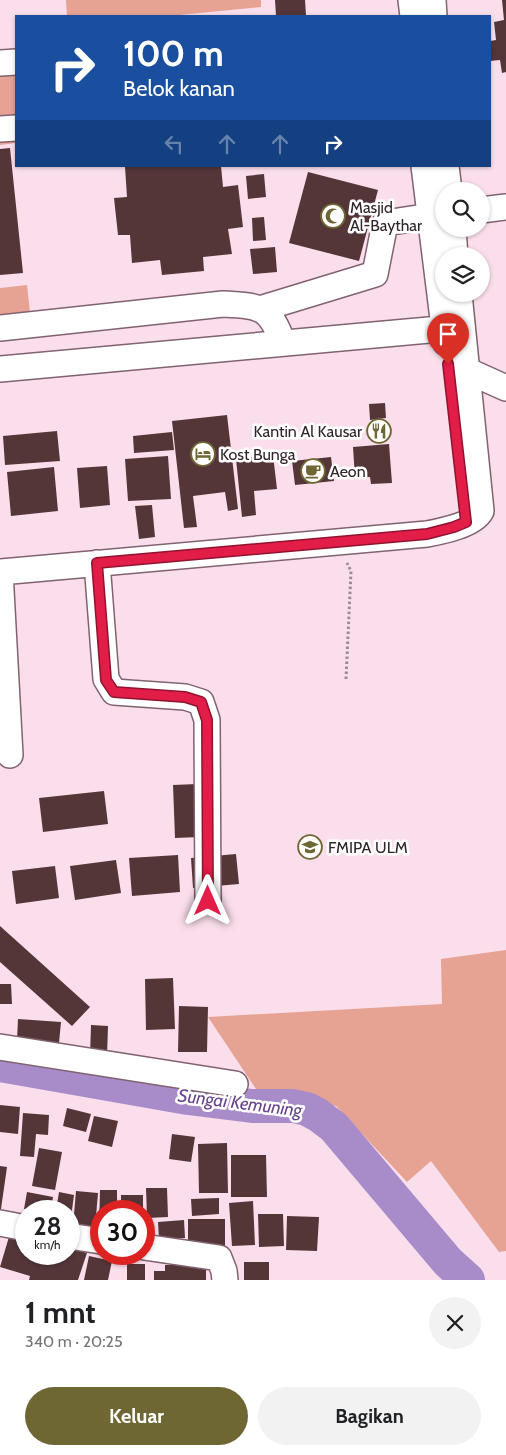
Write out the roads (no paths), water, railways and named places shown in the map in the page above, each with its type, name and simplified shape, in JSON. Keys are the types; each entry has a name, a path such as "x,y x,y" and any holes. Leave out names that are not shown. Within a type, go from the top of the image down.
{"street":[{"path":"411,0 413,15"},
{"path":"433,0 434,15"},
{"path":"0,63 15,62"},
{"path":"0,130 15,128"},
{"path":"424,167 435,207"},
{"path":"446,167 448,182"},
{"path":"490,209 506,207"},
{"path":"260,309 375,274 385,224 435,215"},
{"path":"440,237 453,328 466,522"},
{"path":"10,755 0,572 427,534 454,527 480,513 466,370 453,328 458,302"},
{"path":"0,328 223,304 254,305 268,314 276,326 283,343"},
{"path":"0,369 453,328"},
{"path":"466,370 506,388"},
{"path":"97,563 106,680 114,692 185,697 201,702 207,720 208,901"},
{"path":"0,1047 235,1084"},
{"path":"0,1223 15,1226"},
{"path":"155,1249 219,1258 225,1280"}],"waterway":[{"name":"Sungai Kemuning","path":"0,1065 188,1098 252,1106 293,1106 307,1109 334,1127 448,1262 468,1280"}],"place":[{"name":"Masjid Al-Baythar","path":"333,216"},
{"name":"Kantin Al Kausar","path":"379,431"},
{"name":"Kost Bunga","path":"203,454"},
{"name":"Aeon","path":"313,471"},
{"name":"FMIPA ULM","path":"310,847"}]}
